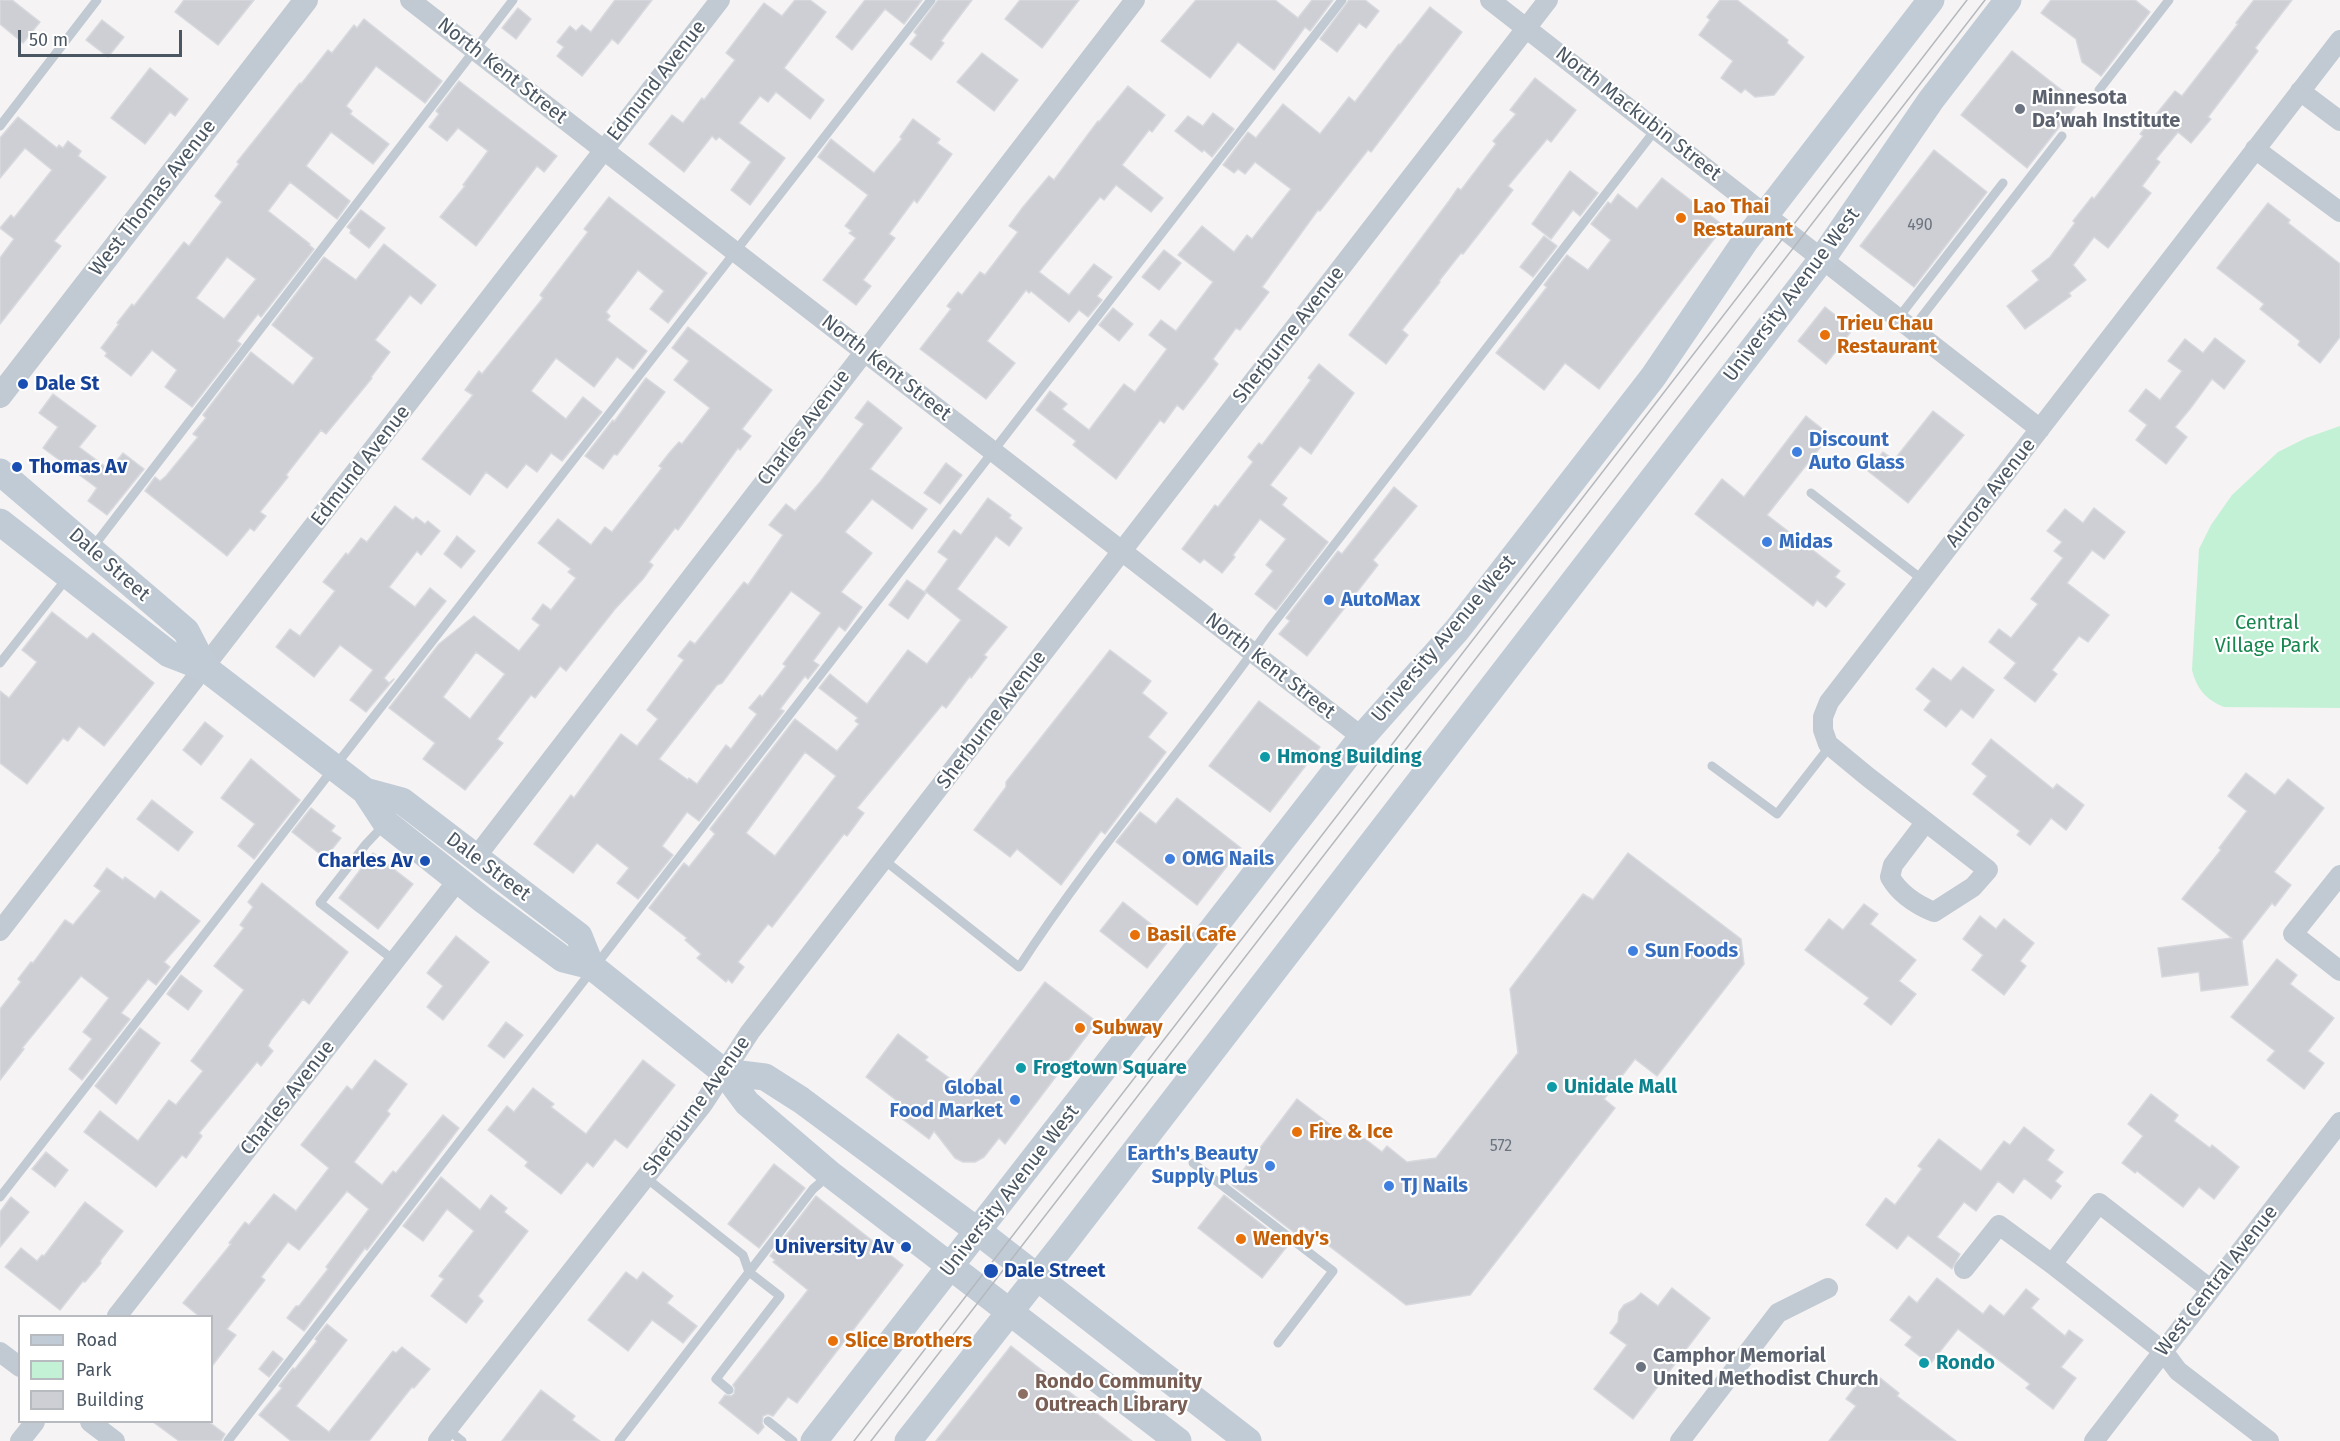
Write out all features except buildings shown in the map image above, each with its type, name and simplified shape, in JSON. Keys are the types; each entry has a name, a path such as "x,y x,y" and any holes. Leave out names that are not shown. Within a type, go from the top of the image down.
{"main road":[{"name":"University Avenue West","path":"814,1441 979,1232 1362,737 1457,630 1646,386 1766,214 1931,0"},
{"name":"University Avenue West","path":"908,1441 1822,259 1931,100 2008,0"},
{"name":"Dale Street","path":"0,472 186,631 205,668"},
{"name":"Dale Street","path":"0,522 169,654 205,668 366,791 402,801 579,936 592,967"},
{"name":"Dale Street","path":"366,791 386,823 563,958 592,967 724,1072 747,1103 830,1174 1178,1441"},
{"path":"724,1072 765,1077 792,1094 979,1232 1248,1441"}],"street":[{"name":"West Thomas Avenue","path":"0,396 306,0"},
{"name":"North Kent Street","path":"410,0 1362,737"},
{"name":"Edmund Avenue","path":"0,931 720,0"},
{"name":"Charles Avenue","path":"476,857 1135,0"},
{"name":"North Mackubin Street","path":"1490,0 2040,429"},
{"name":"Sherburne Avenue","path":"449,1437 645,1177 703,1104 750,1032 1548,0"},
{"name":"Aurora Avenue","path":"1830,746 1823,730 1823,717 1829,702 2340,40"},
{"path":"2300,91 2340,121"},
{"path":"2255,149 2340,212"},
{"path":"1830,746 1925,823 1988,870 1973,887 1934,912 1922,907 1896,887 1890,877 1893,865 1925,823"},
{"path":"2340,876 2293,934 2340,970"},
{"name":"Charles Avenue","path":"119,1315 458,880"},
{"name":"West Central Avenue","path":"2094,1441 2340,1122"},
{"path":"2052,1264 2099,1203 2210,1289"},
{"path":"1964,1269 1999,1225 2163,1351 2178,1371 2269,1441"},
{"path":"1680,1441 1778,1313 1828,1288"},
{"path":"0,1352 18,1366"},
{"path":"20,1441 34,1423"},
{"path":"91,1423 115,1441"}],"lane":[{"path":"0,126 97,0"},
{"path":"92,549 513,0"},
{"path":"0,1197 931,0"},
{"path":"228,1441 592,967 1342,0"},
{"path":"2099,90 2169,0"},
{"path":"884,860 1019,967 1252,652 1656,129"},
{"path":"1906,323 2062,136"},
{"path":"1906,323 2003,183"},
{"path":"1811,493 1923,580"},
{"path":"0,663 68,576"},
{"path":"1712,766 1777,814 1830,746"},
{"path":"386,823 366,844 320,903 395,961"},
{"path":"1193,1163 1333,1270 1278,1342"},
{"path":"619,1441 813,1189 830,1174"},
{"path":"645,1177 743,1255 749,1272 780,1296 716,1379 729,1390"},
{"path":"768,1421 793,1441"}],"green space":[{"name":"Central Village Park","path":"2340,426 2340,708 2224,707 2203,693 2196,683 2192,670 2199,549 2211,525 2232,495 2278,452 2306,438"}],"tram line":[{"path":"854,1441 1967,0"},
{"path":"871,1441 1985,0"}],"place":[{"name":"Minnesota Da’wah Institute","path":"2020,109"},
{"name":"Lao Thai Restaurant","path":"1681,218"},
{"name":"Trieu Chau Restaurant","path":"1825,335"},
{"name":"Dale St","path":"23,384"},
{"name":"Discount Auto Glass","path":"1797,452"},
{"name":"Thomas Av","path":"17,467"},
{"name":"Midas","path":"1767,542"},
{"name":"AutoMax","path":"1329,600"},
{"name":"Hmong Building","path":"1265,757"},
{"name":"OMG Nails","path":"1170,859"},
{"name":"Charles Av","path":"425,861"},
{"name":"Basil Cafe","path":"1135,935"},
{"name":"Sun Foods","path":"1633,951"},
{"name":"Subway","path":"1080,1028"},
{"name":"Frogtown Square","path":"1021,1068"},
{"name":"Unidale Mall","path":"1552,1087"},
{"name":"Global Food Market","path":"1015,1100"},
{"name":"Fire & Ice","path":"1297,1132"},
{"name":"Earth's Beauty Supply Plus","path":"1270,1166"},
{"name":"TJ Nails","path":"1389,1186"},
{"name":"Wendy's","path":"1241,1239"},
{"name":"University Av","path":"906,1247"},
{"name":"Dale Street","path":"991,1271"},
{"name":"Slice Brothers","path":"833,1341"},
{"name":"Rondo","path":"1924,1363"},
{"name":"Camphor Memorial United Methodist Church","path":"1641,1367"},
{"name":"Rondo Community Outreach Library","path":"1023,1394"}]}
